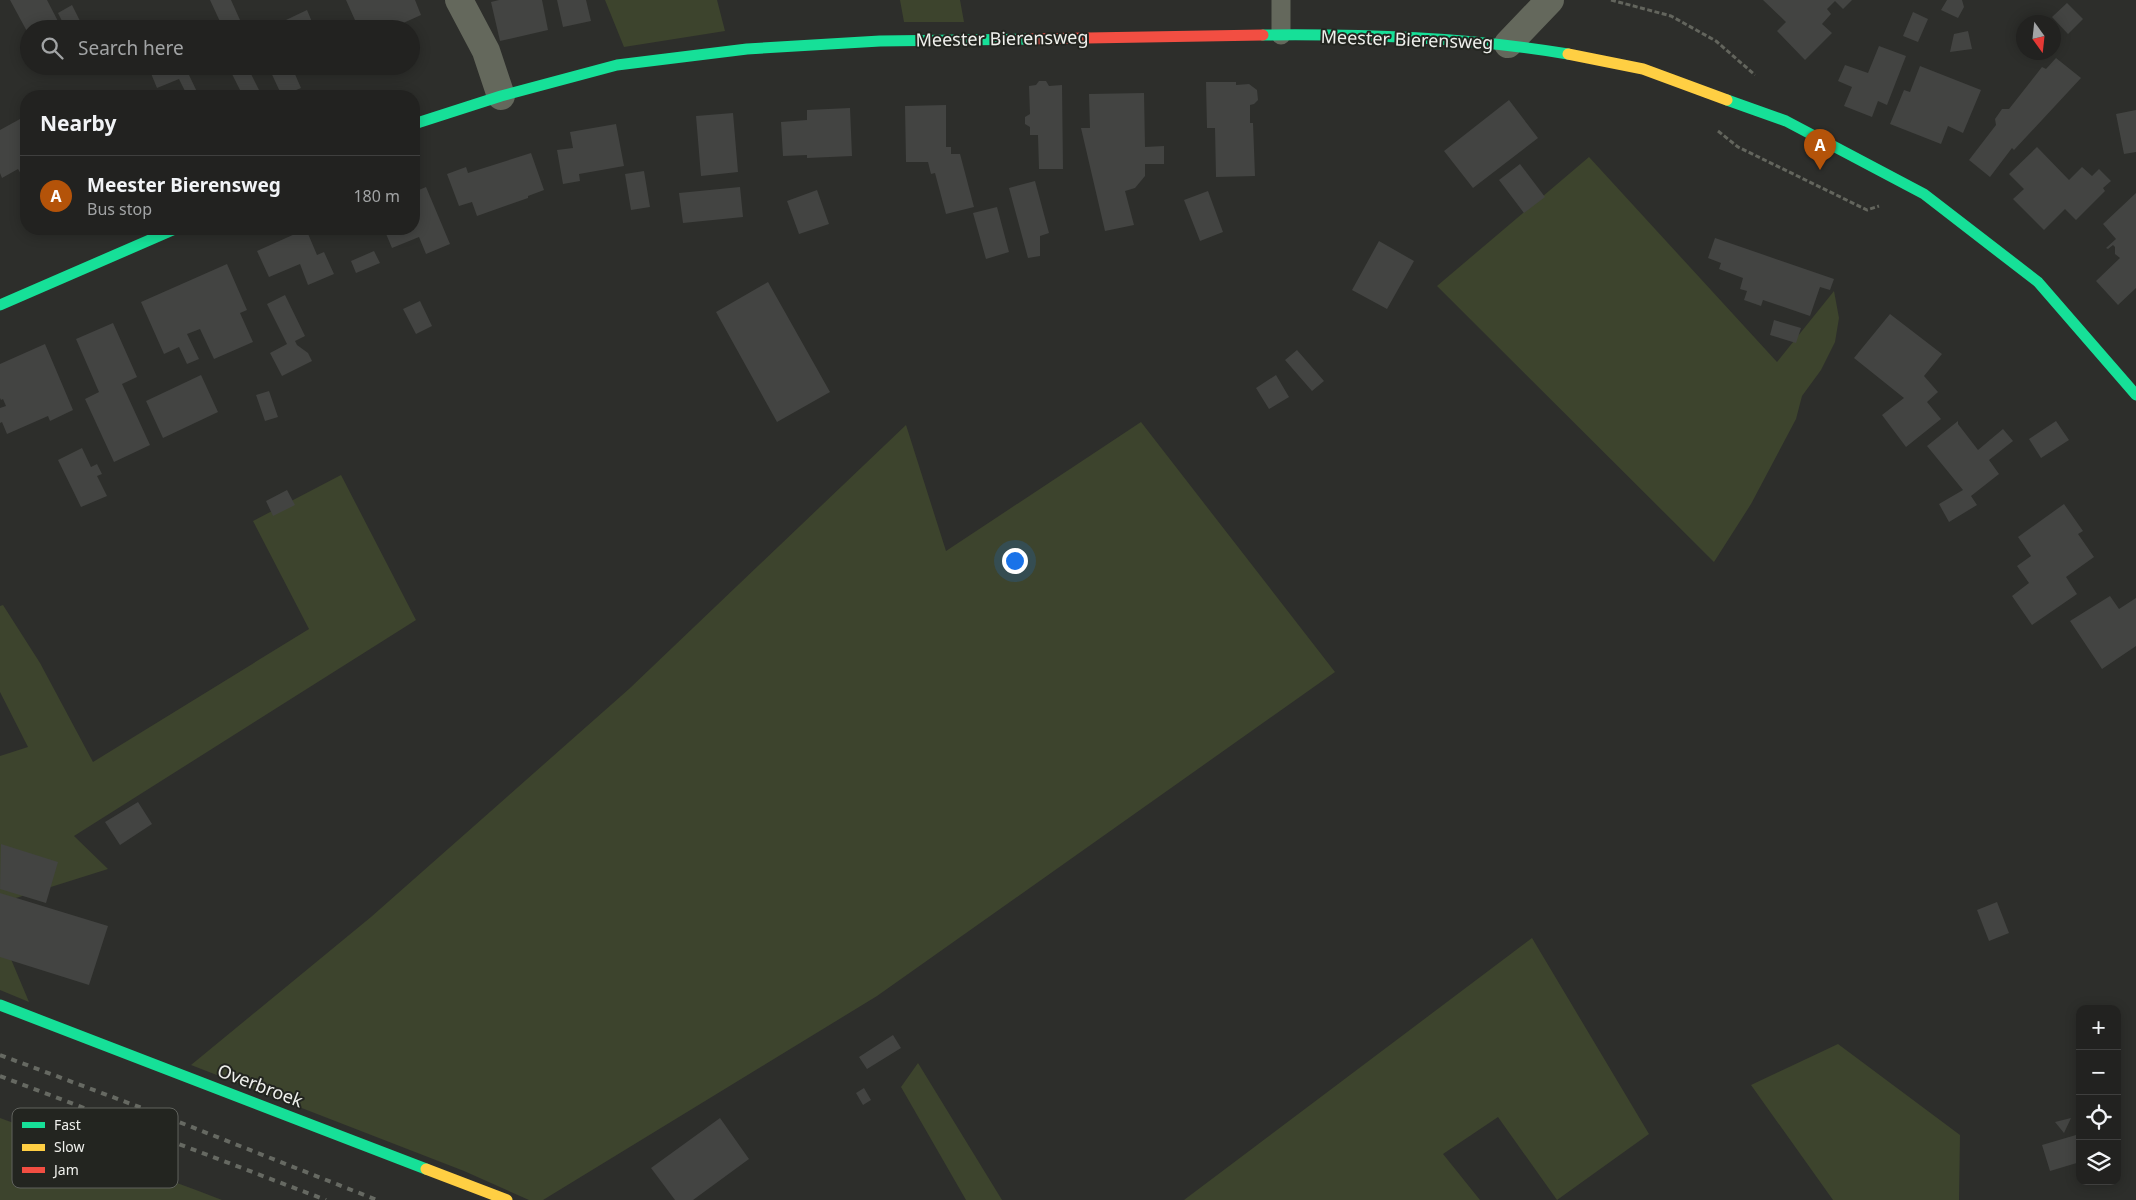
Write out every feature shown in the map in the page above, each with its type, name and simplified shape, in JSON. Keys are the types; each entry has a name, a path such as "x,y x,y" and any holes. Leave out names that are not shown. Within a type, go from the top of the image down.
{"street":[{"path":"459,0 486,51 502,96"},
{"name":"Meester Bierensweg","path":"1508,44 1550,0"},
{"name":"Meester Bierensweg","path":"420,122 502,96 617,65 748,49 880,41 1281,35 1396,37 1508,44 1604,60 1643,69 1786,121 1924,194 2038,282 2136,395"},
{"path":"0,305 161,235"},
{"name":"Overbroek","path":"0,1005 507,1200"}],"lane":[{"path":"1281,0 1281,35"}],"path":[{"path":"1611,0 1671,16 1716,41 1762,81"},
{"path":"1716,129 1738,148 1867,210 1924,194"}],"green space":[{"path":"605,0 717,0 725,31 624,47"},
{"path":"900,0 960,0 964,22 904,22"},
{"path":"1589,157 1777,362 1834,291 1839,318 1835,342 1821,370 1802,396 1796,419 1751,504 1714,562 1437,286"},
{"path":"1141,422 1335,672 877,996 543,1200 529,1200 464,1171 191,1065 371,917 629,689 906,425 946,551"},
{"path":"341,475 416,620 74,836 108,869 0,903 0,756 28,747 0,692 0,606 3,605 40,663 93,762 309,629 253,521"},
{"path":"0,933 29,1002 0,990"},
{"path":"1532,938 1649,1134 1557,1200 1498,1117 1443,1154 1480,1200 1184,1200"},
{"path":"1838,1044 1960,1135 1959,1200 1833,1200 1751,1085"},
{"path":"918,1063 1002,1200 966,1200 901,1087"},
{"path":"0,1118 12,1122 12,1188 178,1188 178,1183 222,1200 0,1200"}],"building":[{"path":"10,0 47,0 57,20 21,20"},
{"path":"210,0 231,0 240,20 219,20"},
{"path":"346,0 415,0 421,15 410,20 355,20"},
{"path":"499,0 542,0 548,30 500,41 491,2"},
{"path":"557,0 586,0 591,21 563,27"},
{"path":"1763,0 1852,0 1843,9 1835,1 1827,9 1831,14 1822,24 1832,33 1805,60 1777,31 1786,22"},
{"path":"1947,0 1962,0 1964,7 1958,18 1941,10"},
{"path":"2067,3 2083,19 2068,34 2061,27 2061,15 2054,15"},
{"path":"72,5 80,20 62,20 58,13"},
{"path":"307,10 311,20 286,20"},
{"path":"1913,12 1928,19 1918,42 1903,36"},
{"path":"1968,31 1972,49 1950,52 1954,34"},
{"path":"1879,46 1906,56 1887,105 1878,101 1872,117 1844,106 1852,87 1838,81 1845,65 1868,73"},
{"path":"2054,60 2058,60 2081,78 2014,150 2012,148 1990,177 1969,160 1996,125 1995,119 2002,109 2009,109 2042,67 2046,69"},
{"path":"1920,66 1981,90 1963,133 1948,126 1941,144 1890,124 1904,90 1910,92"},
{"path":"152,75 189,75 196,90 184,90 179,79 157,88"},
{"path":"232,75 252,75 259,90 240,90"},
{"path":"272,75 295,75 301,88 296,90 279,90"},
{"path":"1039,81 1046,81 1049,86 1062,85 1063,169 1039,169 1038,135 1030,135 1030,127 1025,124 1025,117 1030,114 1029,86 1036,85"},
{"path":"1206,82 1236,82 1236,85 1249,84 1257,90 1258,100 1250,105 1250,123 1253,123 1255,176 1216,177 1215,128 1207,128"},
{"path":"1144,93 1145,147 1164,146 1164,164 1145,164 1145,176 1135,188 1125,191 1134,225 1105,231 1081,128 1090,128 1089,94"},
{"path":"1509,100 1538,138 1473,188 1444,151"},
{"path":"946,105 946,147 951,147 951,154 960,154 974,207 946,214 935,173 931,174 928,162 906,162 905,106"},
{"path":"850,108 852,156 807,158 807,155 783,156 781,122 807,120 807,110"},
{"path":"2136,110 2136,152 2124,154 2116,114"},
{"path":"733,113 738,172 701,176 696,116"},
{"path":"20,119 20,172 18,169 2,178 0,173 0,130"},
{"path":"616,124 624,166 579,174 580,181 563,184 557,150 573,148 570,132"},
{"path":"2037,147 2069,180 2082,167 2092,176 2099,169 2111,181 2103,188 2105,191 2076,220 2065,209 2044,230 2013,199 2024,189 2009,174"},
{"path":"531,153 544,190 528,196 528,198 477,216 472,202 459,206 447,174 466,167 468,173"},
{"path":"1520,164 1545,197 1524,213 1499,180"},
{"path":"644,171 650,207 631,210 625,174"},
{"path":"1035,181 1049,233 1040,236 1040,256 1028,258 1009,188"},
{"path":"426,187 450,244 426,254 419,237 392,248 387,235 420,235 420,190"},
{"path":"740,187 743,217 683,223 679,193"},
{"path":"817,190 829,224 799,234 787,201"},
{"path":"1208,191 1223,232 1200,241 1184,200"},
{"path":"2136,193 2136,288 2118,305 2096,281 2120,258 2115,254 2115,247 2113,245 2108,249 2106,248 2116,239 2103,224"},
{"path":"997,207 1009,252 986,259 973,213"},
{"path":"293,235 309,235 317,255 324,252 334,274 308,285 300,264 269,277 257,251"},
{"path":"1715,238 1834,279 1830,290 1820,287 1810,316 1763,300 1761,306 1744,300 1747,291 1740,289 1743,278 1719,269 1721,263 1708,258"},
{"path":"1379,241 1414,261 1387,309 1352,290"},
{"path":"374,251 380,263 356,273 351,261"},
{"path":"227,264 247,310 240,313 253,342 214,359 200,329 187,334 199,359 187,364 179,347 164,354 141,302"},
{"path":"768,282 830,392 777,422 716,312"},
{"path":"285,295 305,336 295,341 297,345 308,353 312,361 282,376 270,353 287,344 267,304"},
{"path":"420,301 432,326 416,334 403,309"},
{"path":"1890,314 1942,354 1924,376 1938,392 1927,402 1941,419 1906,447 1882,415 1904,398 1854,358"},
{"path":"1774,320 1801,328 1796,343 1770,335"},
{"path":"113,323 137,377 122,384 150,445 114,462 85,399 99,392 76,339"},
{"path":"45,344 73,410 50,421 48,416 7,434 2,422 0,423 0,408 6,406 3,399 1,400 0,398 0,364"},
{"path":"1297,350 1324,381 1312,391 1285,360"},
{"path":"201,375 218,412 163,438 146,401"},
{"path":"1276,375 1289,397 1269,409 1256,388"},
{"path":"269,391 278,417 265,421 256,395"},
{"path":"1958,421 1958,424 1978,450 2003,429 2013,441 1989,460 1999,474 1971,496 1977,505 1949,522 1939,504 1963,490 1927,446"},
{"path":"2056,421 2069,440 2041,458 2029,439"},
{"path":"82,448 91,467 97,464 102,474 97,476 107,496 81,507 58,460"},
{"path":"287,490 295,505 273,516 266,501"},
{"path":"2064,504 2083,531 2078,534 2094,557 2066,577 2077,594 2032,625 2012,596 2029,583 2017,566 2031,556 2018,537"},
{"path":"2110,596 2119,609 2136,598 2136,646 2102,669 2070,621"},
{"path":"138,802 152,824 120,845 105,822"},
{"path":"1,844 58,862 46,903 0,889"},
{"path":"0,893 108,926 89,985 0,957"},
{"path":"1997,902 2009,933 1989,941 1977,910"},
{"path":"893,1035 901,1048 867,1069 859,1057"},
{"path":"864,1088 871,1100 863,1105 856,1093"},
{"path":"720,1118 749,1159 693,1200 675,1200 651,1168"},
{"path":"2071,1118 2064,1133 2055,1122"},
{"path":"2076,1135 2076,1163 2050,1171 2042,1145"}],"railway":[{"path":"0,1055 142,1108"},
{"path":"0,1076 84,1108"},
{"path":"178,1122 377,1200"},
{"path":"178,1144 326,1200"}],"traffic: fast":[{"path":"1263,35 1339,35 1454,40 1568,54"},
{"path":"420,122 501,96 617,65 747,49 880,41 1029,39"},
{"path":"1727,100 1786,121 1924,194 2038,282 2136,395"},
{"path":"0,305 161,235"},
{"path":"0,1005 426,1169"}],"traffic: slow":[{"path":"1568,54 1643,69 1727,100"},
{"path":"426,1169 507,1200"}],"traffic: jam":[{"path":"1029,39 1263,35"}],"place":[{"name":"Meester Bierensweg","path":"1820,170"}]}
